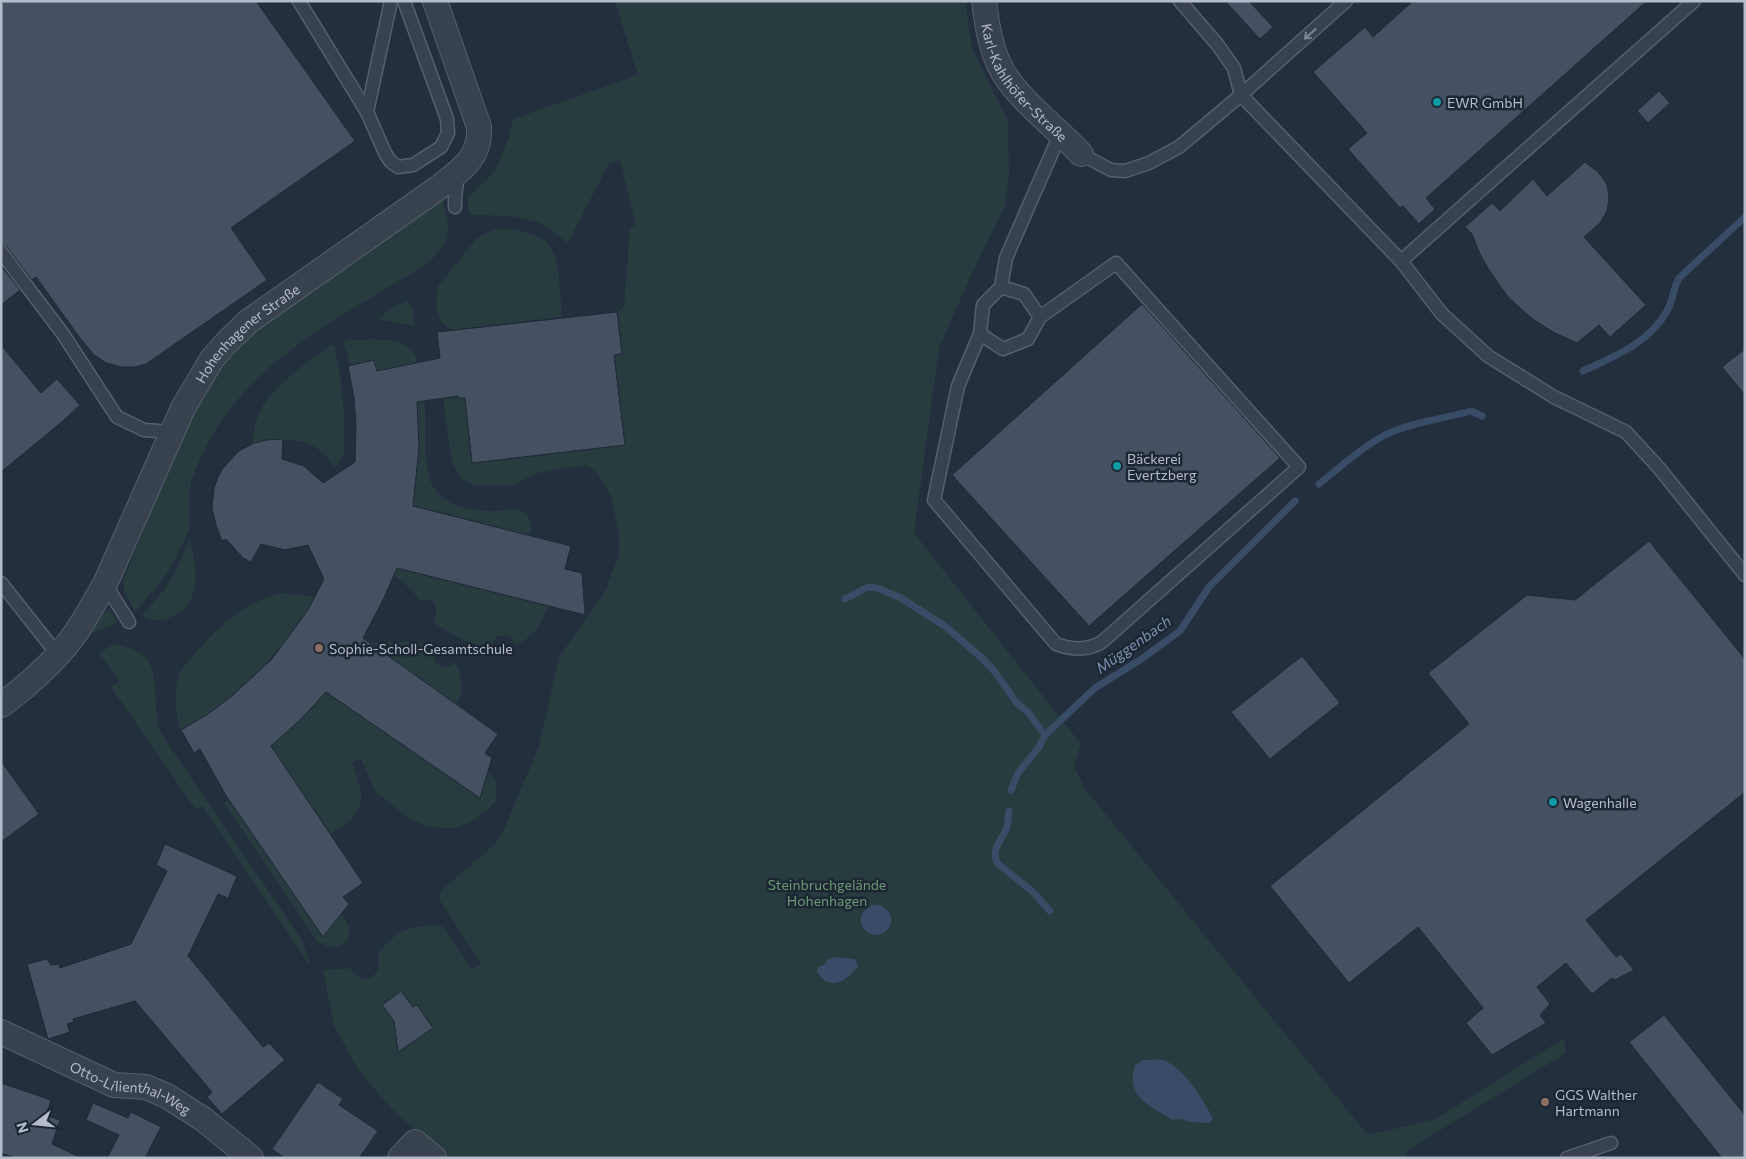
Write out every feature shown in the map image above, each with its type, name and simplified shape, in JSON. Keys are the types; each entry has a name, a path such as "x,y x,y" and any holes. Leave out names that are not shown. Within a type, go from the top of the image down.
{"street":[{"name":"Hohenhagener Straße","path":"1,705 58,655 72,638 105,584 183,408 212,359 250,321 458,172 472,157 478,147 479,127 435,1"},
{"name":"Karl-Kahlhöfer-Straße","path":"984,1 990,42 1003,72 1021,96 1061,132 1081,154"},
{"name":"Otto-Lilienthal-Weg","path":"1,1032 114,1085 146,1087 167,1096 203,1119 250,1158"},
{"path":"400,1158 415,1142 434,1158"}],"lane":[{"path":"299,1 367,112 385,153 391,162 398,166 413,165 440,147 448,133 447,120 404,1"},
{"path":"367,112 391,1"},
{"path":"1180,1 1217,44 1234,68 1241,95 1401,261 1442,314 1488,356 1554,397 1626,432 1658,468 1745,575"},
{"path":"1081,154 1111,170 1125,171 1139,167 1179,147 1241,95 1346,1"},
{"path":"1401,261 1694,1"},
{"path":"980,334 1003,349 1028,339 1040,317 1116,263 1299,467 1102,642 1092,648 1068,648 1056,644 934,500 958,386 980,334 983,305 1001,286 1006,258 1061,132"},
{"path":"455,207 458,172"},
{"path":"1,252 63,334 117,418 144,430 172,432"},
{"path":"1001,286 1024,294 1040,317"},
{"path":"1,583 58,655"},
{"path":"105,584 129,622"},
{"path":"1567,1158 1611,1143"}],"green space":[{"name":"Steinbruchgelände Hohenhagen","path":"615,1 965,1 972,48 1008,121 1009,175 1005,206 971,275 939,348 914,533 1081,744 1074,766 1085,789 1368,1135 1436,1119 1564,1038 1566,1053 1405,1152 1410,1158 448,1158 400,1117 384,1100 358,1069 334,1026 323,970 349,968 362,979 371,978 378,971 378,952 400,932 426,926 443,927 472,969 481,964 439,899 441,891 496,843 505,827 539,746 559,657 605,592 619,554 619,537 612,498 595,471 586,465 538,473 510,486 473,485 461,478 452,462 443,399 465,398 472,463 625,445 614,355 622,353 617,312 624,306 630,228 636,225 620,160 609,163 568,243 540,223 513,216 470,215 467,198 495,171 508,139 513,119 638,75"},
{"path":"442,200 448,220 448,229 443,245 431,260 306,339 254,382 231,408 209,441 192,480 190,486 189,528 179,551 163,578 135,611 125,594 123,580 186,427 205,389 231,356 259,327"},
{"path":"510,229 539,237 551,248 559,277 562,317 451,330 440,320 436,307 438,286 476,239 492,230"},
{"path":"407,301 412,306 414,312 413,326 377,319 396,305"},
{"path":"376,339 398,342 410,348 417,360 418,368 411,364 377,371 374,360 350,365 344,343 347,340"},
{"path":"331,345 334,346 340,374 344,413 344,455 335,467 321,451 302,442 277,440 252,444 256,421 268,399 287,378"},
{"path":"424,401 427,463 429,475 439,494 452,503 467,509 517,510 523,512 529,520 530,536 434,511 407,532 416,467 418,436 417,402"},
{"path":"190,538 195,581 194,591 190,600 184,608 166,619 155,620 142,616 164,590 176,570"},
{"path":"405,543 419,574 513,597 515,595 524,598 524,600 548,606 540,624 533,634 516,645 509,636 499,636 494,640 492,648 468,642 447,631 433,622 436,615 435,604 428,599 419,600 412,590 394,575"},
{"path":"284,593 316,597 294,630 270,659 243,685 212,710 215,715 206,715 181,731 177,717 175,695 179,673 183,667 215,632 235,615 258,601"},
{"path":"109,609 118,623 93,633 86,640 103,614"},
{"path":"362,641 381,643 408,641 427,644 436,648 433,658 437,664 444,668 456,663 458,668 462,688 456,704 382,652"},
{"path":"114,644 140,653 147,659 154,675 157,721 161,733 302,940 311,967 202,806 196,810 111,687 119,681 99,653"},
{"path":"343,670 345,705 445,774 447,772 454,780 480,798 488,771 496,781 496,801 473,821 456,828 429,827 409,819 375,791 361,759 352,762 360,786 361,804 352,818 331,834 284,765 250,762 299,719"},
{"path":"229,800 323,937 341,914 348,925 349,931 346,941 342,945 328,946 317,941 224,803"}],"water":[{"path":"876,905 887,909 891,920 887,931 876,935 865,931 861,920 865,909"},
{"path":"835,957 855,959 858,966 838,983 827,982 817,972 818,967"},
{"path":"1143,1060 1163,1060 1179,1070 1209,1110 1213,1118 1210,1123 1190,1122 1181,1119 1172,1120 1141,1099 1133,1085 1133,1076 1135,1065"}],"building":[{"path":"1,1 256,1 355,141 231,228 267,280 146,364 135,367 122,367 106,363 93,354 36,277 32,280 7,247 1,244"},
{"path":"1225,1 1249,1 1273,27 1260,39"},
{"name":"EWR GmbH","path":"1413,1 1647,1 1426,198 1435,209 1419,224 1403,206 1400,208 1348,149 1367,133 1313,72 1365,27 1373,37"},
{"path":"1659,91 1670,103 1648,123 1637,111"},
{"path":"1585,162 1598,172 1607,184 1609,199 1607,211 1600,223 1584,237 1646,305 1610,337 1599,325 1577,343 1553,332 1530,317 1508,297 1489,270 1472,234 1465,227 1492,203 1500,211 1533,179 1547,196"},
{"path":"1,266 20,290 1,305"},
{"name":"Bäckerei Evertzberg","path":"1142,304 1280,458 1089,626 952,475"},
{"name":"Sophie-Scholl-Gesamtschule","path":"617,312 622,354 614,355 625,445 472,463 465,398 458,398 458,396 417,402 419,447 413,506 571,546 565,569 582,573 585,615 397,568 363,638 498,734 485,753 492,758 480,798 326,692 301,719 271,746 363,883 343,897 349,904 323,937 225,794 200,749 194,753 181,730 208,714 233,695 272,659 308,610 324,579 308,545 285,550 261,544 251,562 243,558 226,539 222,541 212,508 214,488 218,477 223,468 239,451 252,444 266,440 283,439 282,459 304,466 323,483 355,462 356,424 354,398 348,366 374,360 377,371 440,358 437,332"},
{"path":"1,345 41,393 57,379 80,405 1,472"},
{"path":"1745,349 1745,395 1722,367"},
{"name":"Wagenhalle","path":"1649,541 1745,659 1745,792 1586,920 1616,957 1621,954 1634,970 1615,980 1612,978 1592,994 1566,963 1537,987 1550,1004 1540,1015 1546,1023 1492,1055 1466,1023 1483,1008 1418,927 1349,983 1270,886 1469,724 1428,673 1527,595 1575,600"},
{"path":"1302,656 1340,703 1270,759 1231,712"},
{"path":"1,761 39,814 1,842"},
{"path":"165,844 237,876 228,898 218,894 188,956 263,1047 269,1043 285,1060 222,1114 207,1097 212,1092 135,1001 73,1019 74,1022 67,1024 70,1032 48,1039 27,964 47,959 51,965 59,964 60,968 131,944 167,871 156,865"},
{"path":"401,991 413,1007 417,1005 433,1028 398,1052 394,1021 382,1005"},
{"path":"1664,1015 1745,1115 1745,1158 1722,1158 1629,1042"},
{"path":"318,1082 343,1099 339,1105 378,1131 359,1158 285,1158 272,1149"},
{"path":"1,1083 51,1100 46,1115 60,1120 52,1144 82,1158 17,1158 1,1153"},
{"path":"93,1103 128,1118 131,1112 161,1127 145,1158 107,1158 119,1135 86,1120"}],"waterway":[{"name":"Müggenbach","path":"1583,371 1630,347 1651,332 1667,311 1679,278 1745,217"},
{"name":"Müggenbach","path":"1319,484 1351,458 1385,435 1417,424 1471,411 1482,416"},
{"name":"Müggenbach","path":"1011,790 1018,773 1039,747 1045,735 1095,688 1140,660 1180,631 1209,587 1295,501"},
{"path":"845,599 868,587 877,588 901,598 946,627 982,658 995,672 1016,702 1028,712 1045,735"},
{"name":"Müggenbach","path":"1009,811 1007,827 996,849 995,854 998,864 1032,891 1050,911"}],"place":[{"name":"EWR GmbH","path":"1437,102"},
{"name":"Bäckerei Evertzberg","path":"1117,466"},
{"name":"Sophie-Scholl-Gesamtschule","path":"319,648"},
{"name":"Wagenhalle","path":"1553,802"},
{"name":"GGS Walther Hartmann","path":"1545,1102"}]}
